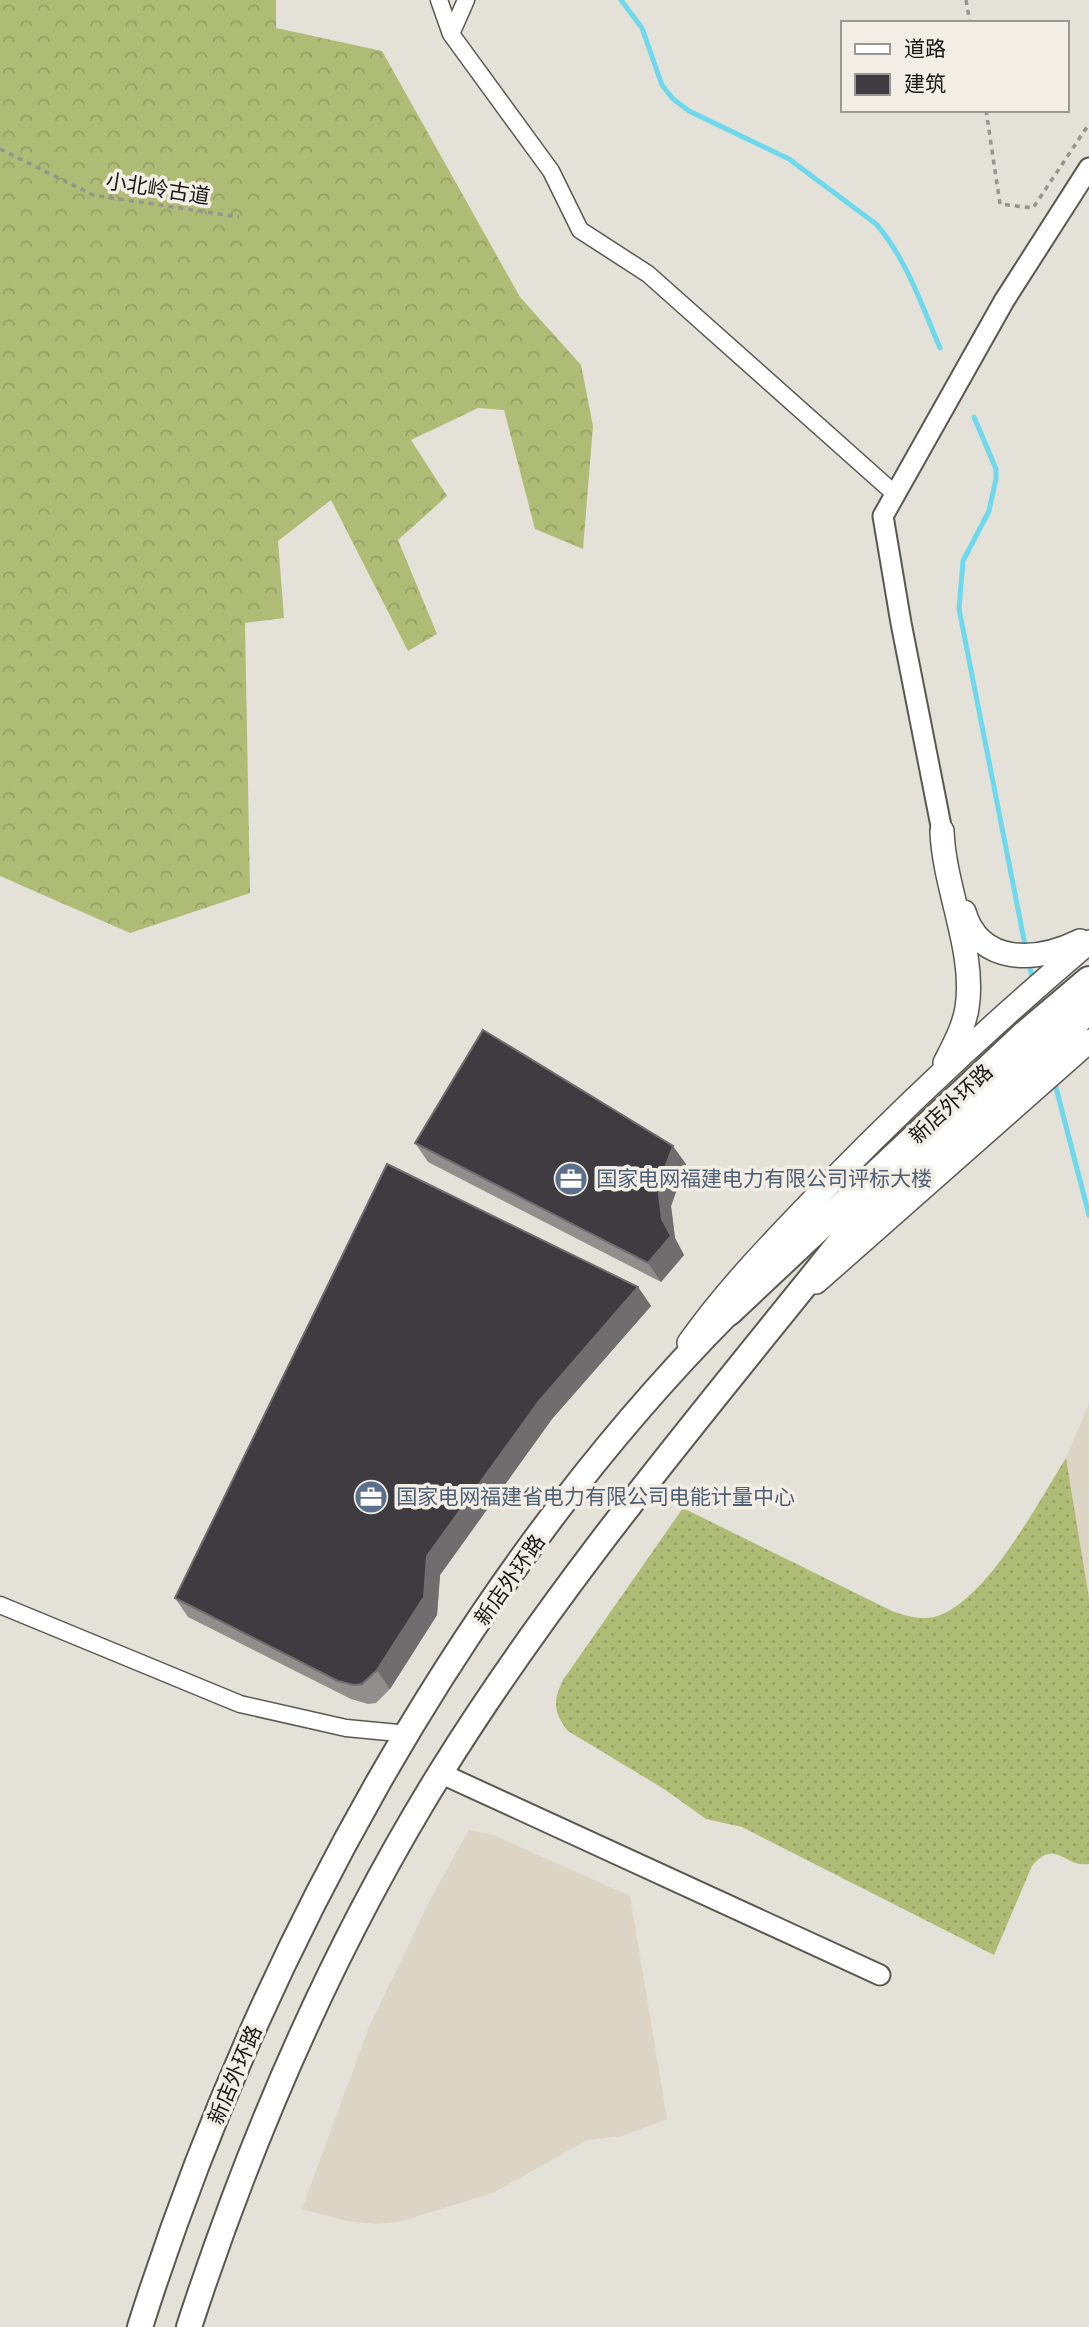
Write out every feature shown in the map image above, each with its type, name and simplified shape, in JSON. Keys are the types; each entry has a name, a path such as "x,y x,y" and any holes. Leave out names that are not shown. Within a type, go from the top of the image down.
{"highway":[{"name":"新店外环路","path":"729,1312 1024,1035 1089,980"},
{"name":"新店外环路","path":"843,1238 916,1166 1089,1010"}],"main road":[{"path":"942,831 951,852 969,926 982,944 1013,956 1038,955 1089,937"},
{"path":"937,1076 960,1030 968,999 967,970 943,854 942,831"},
{"path":"664,1378 707,1318 751,1265 937,1076 1089,942"},
{"path":"790,1306 1089,1041"},
{"name":"新店外环路","path":"189,2327 226,2221 301,2036 375,1889 440,1773 614,1522 843,1238"},
{"name":"新店外环路","path":"139,2327 177,2216 265,2005 347,1841 409,1734 517,1568 604,1450 664,1378 729,1312"}],"street":[{"path":"439,0 452,34 551,171 580,230 648,274 895,494"},
{"path":"452,34 466,0"},
{"path":"942,831 883,516 1004,301 1089,169"},
{"path":"0,1605 240,1704 346,1728 409,1734"},
{"path":"440,1773 880,1975"}],"path":[{"path":"966,0 970,21"},
{"path":"986,112 1000,204 1033,208 1089,124"},
{"name":"小北岭古道","path":"0,149 93,195 239,217"}],"shaded area":[{"path":"1089,1404 1089,1598 1066,1458"},
{"path":"469,1830 493,1835 630,1896 667,2119 622,2136 587,2140 493,2193 398,2222 375,2224 347,2221 302,2209 369,2027 432,1896"}],"green space":[{"path":"0,0 276,0 276,28 382,51 520,297 581,365 593,426 583,549 535,529 504,410 478,408 411,440 447,496 398,540 437,634 408,651 331,500 278,541 284,618 245,623 250,893 130,933 0,876"},
{"path":"1066,1458 1089,1598 1089,1864 1073,1862 1054,1854 1040,1858 1032,1866 994,1955 742,1827 706,1819 664,1789 568,1731 559,1718 556,1700 563,1680 683,1508 892,1611 929,1618 953,1608 973,1592 991,1572 1026,1524"}],"building":[{"name":"国家电网福建电力有限公司评标大楼","path":"483,1030 673,1146 658,1187 662,1219 671,1236 648,1263 415,1143"},
{"name":"国家电网福建省电力有限公司电能计量中心","path":"387,1164 638,1287 539,1401 427,1556 424,1597 377,1670 362,1684 354,1685 338,1681 175,1598"}],"waterway":[{"path":"621,0 642,28 662,85 673,99 689,111 789,159 876,224 905,267 940,348"},
{"path":"974,417 996,469 996,479 989,511 963,561 959,609 1026,950"},
{"path":"1028,960 1033,981"},
{"path":"1054,1080 1089,1215"}],"place":[{"name":"国家电网福建电力有限公司评标大楼","path":"571,1179"},
{"name":"国家电网福建省电力有限公司电能计量中心","path":"371,1497"}]}
